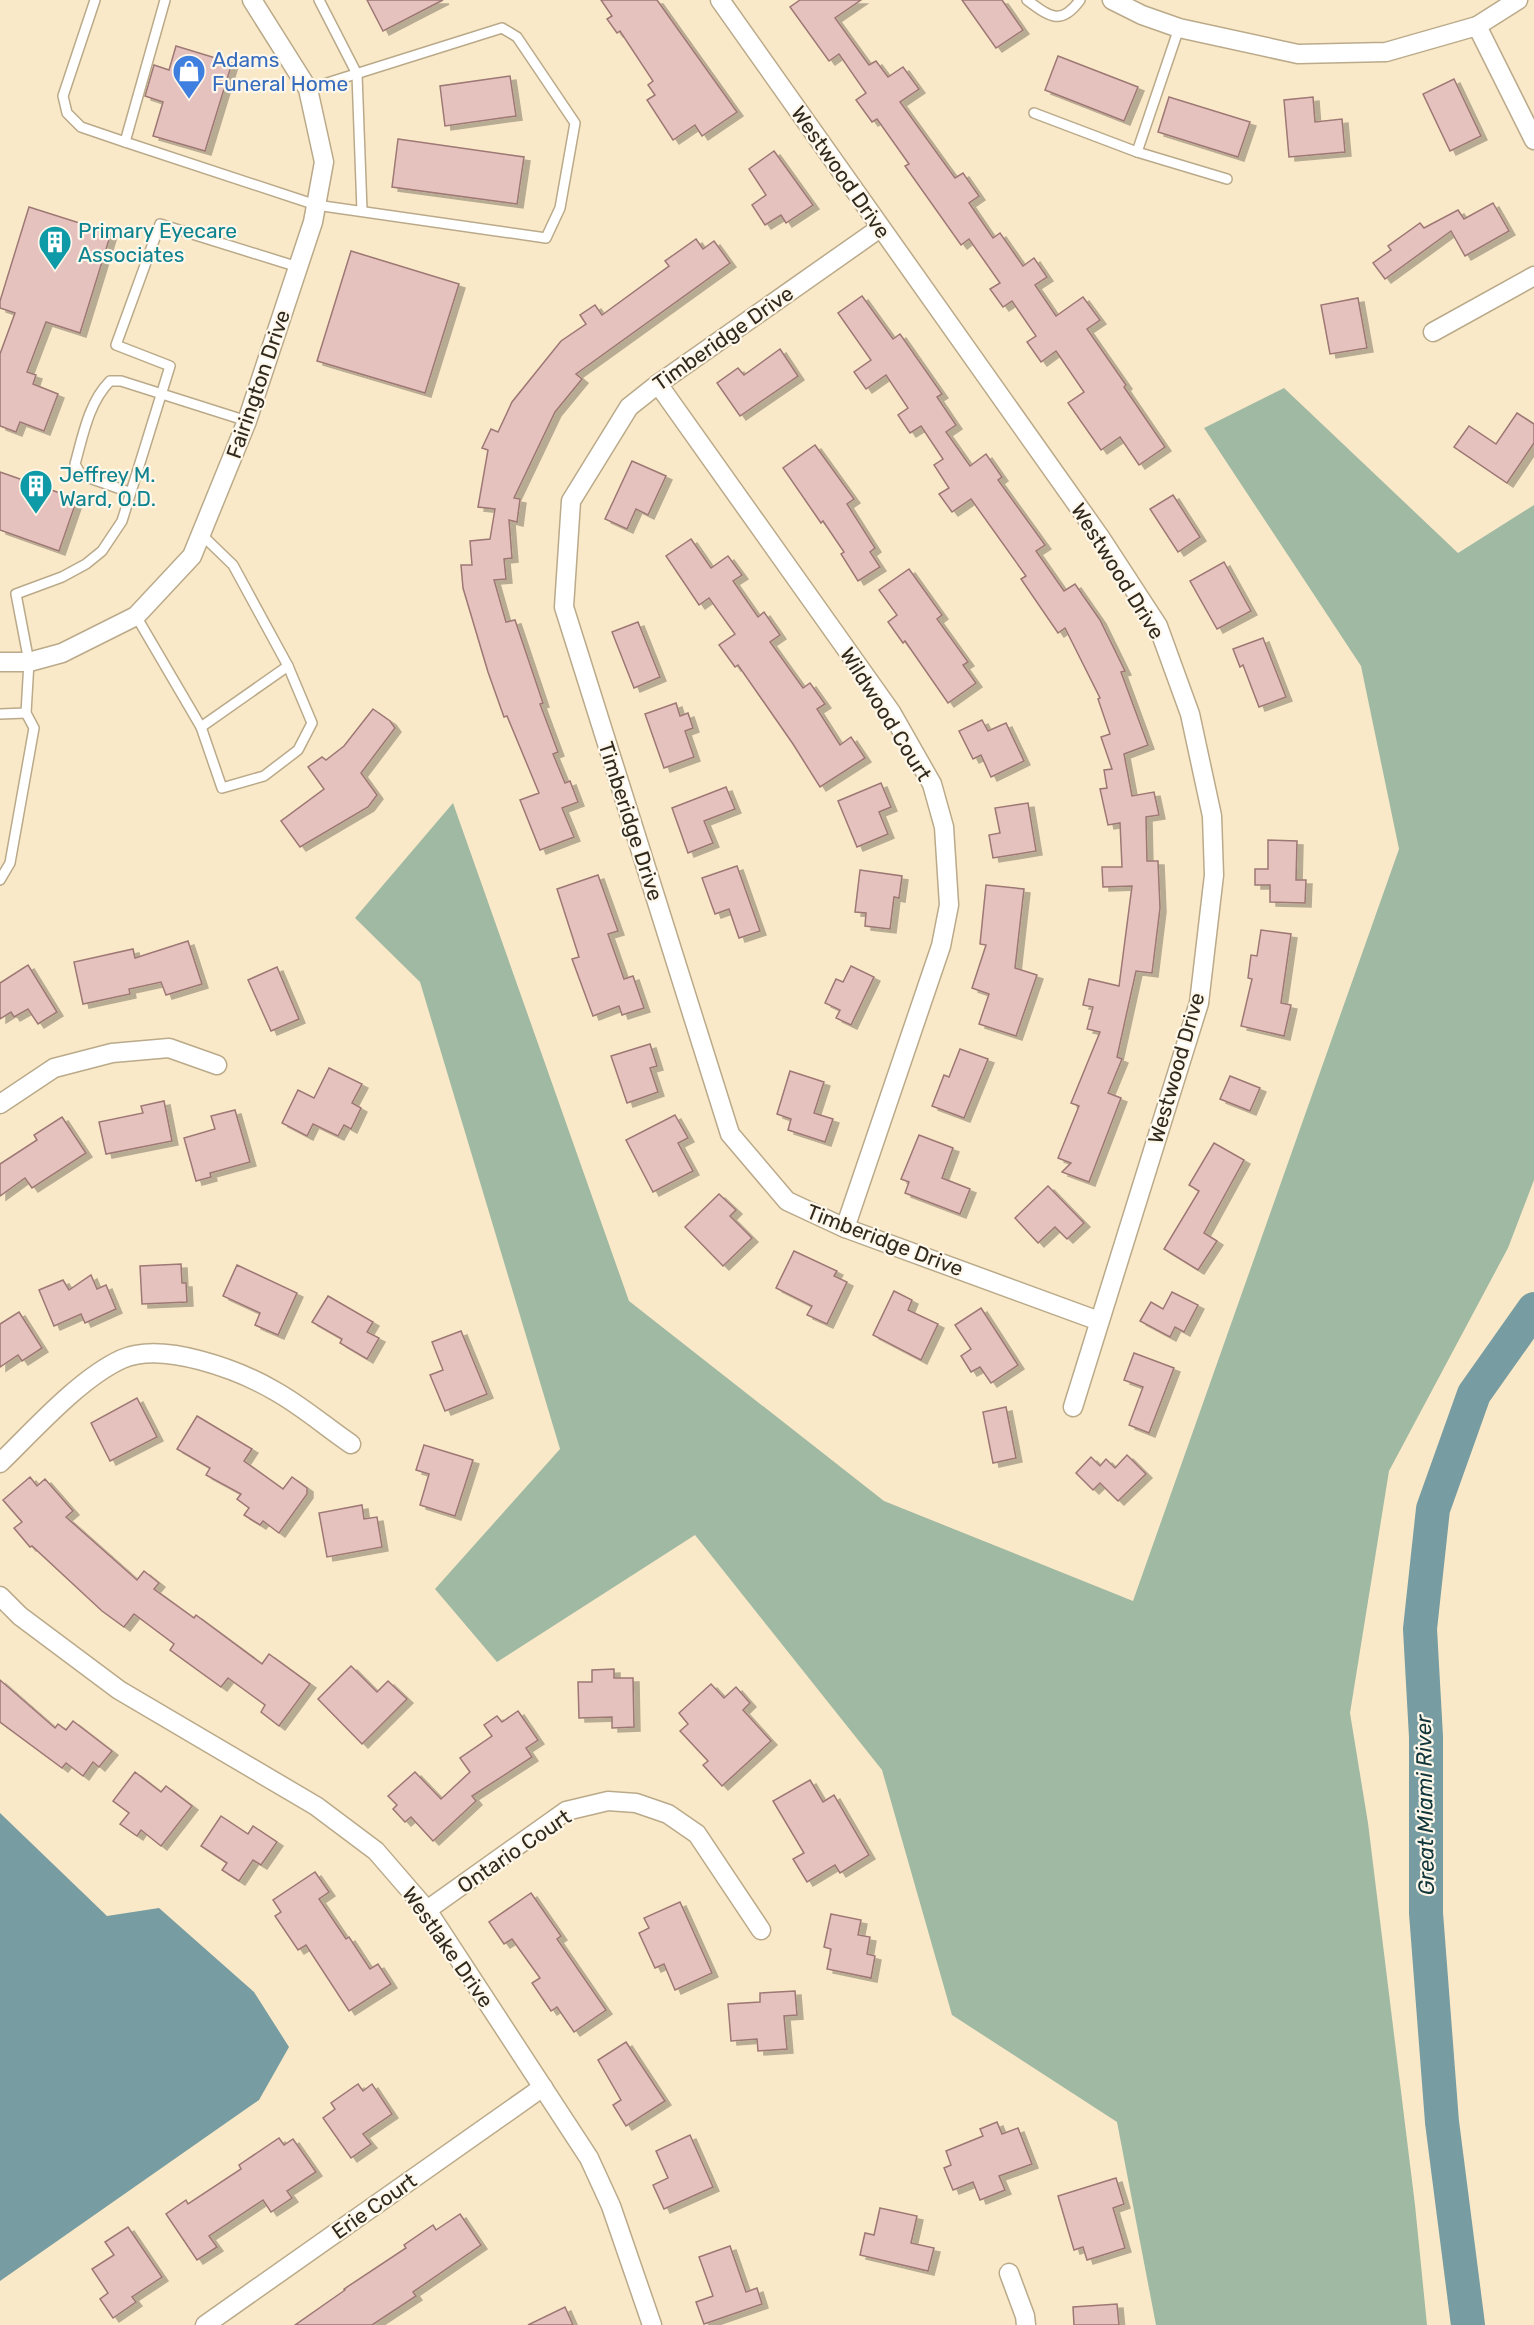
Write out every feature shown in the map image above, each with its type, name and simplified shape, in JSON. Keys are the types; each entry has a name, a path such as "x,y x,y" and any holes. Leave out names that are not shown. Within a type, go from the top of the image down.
{"street":[{"name":"Fairington Drive","path":"0,662 29,662 62,653 136,616 192,556 247,422 313,222 324,162 308,89 252,0"},
{"name":"Westwood Drive","path":"720,0 1100,537 1158,627 1190,714 1212,816 1214,875 1199,1003 1073,1407"},
{"path":"1112,0 1142,15 1179,28 1298,54 1386,52 1477,26 1518,0"},
{"path":"1477,26 1534,140"},
{"name":"Timberidge Drive","path":"880,228 658,384 629,407 571,501 564,607 730,1134 787,1201 845,1228 1099,1321"},
{"path":"1432,332 1534,276"},
{"name":"Wildwood Court","path":"658,384 891,712 932,784 944,827 949,905 941,946 845,1228"},
{"path":"0,1104 54,1068 112,1053 169,1048 217,1065"},
{"path":"0,1463 89,1379 124,1358 160,1353 208,1362 275,1391 351,1444"},
{"name":"Westlake Drive","path":"0,1596 20,1616 119,1690 316,1806 376,1851 427,1910 589,2158 611,2205 651,2325"},
{"name":"Ontario Court","path":"427,1910 566,1811 608,1801 636,1803 668,1814 697,1834 760,1930"},
{"name":"Erie Court","path":"205,2325 543,2087"},
{"path":"1009,2273 1025,2316 1026,2325"}],"lane":[{"path":"95,0 63,96 68,113 81,127 316,205 546,238 560,208 575,123 517,37 502,28 308,89"},
{"path":"125,142 165,0"},
{"path":"319,0 357,74 362,211"},
{"path":"1027,0 1053,16 1062,17 1071,12 1080,0"},
{"path":"1137,152 1179,28"},
{"path":"1034,113 1137,152 1227,179"},
{"path":"0,880 10,863 34,729 26,713 29,662 16,594 62,578 86,564 102,551 122,521 129,492 170,366 116,345 160,224 298,267"},
{"path":"129,492 81,475 75,464 88,418 100,391 110,381 121,381 247,422"},
{"path":"136,616 201,727 222,788 264,776 298,750 312,723 288,666 233,565 201,534"},
{"path":"201,727 288,666"},
{"path":"0,714 26,713"}],"green space":[{"path":"1284,388 1458,553 1534,505 1534,1180 1508,1248 1389,1471 1350,1713 1368,1823 1415,2205 1427,2325 1156,2325 1117,2122 952,2015 882,1770 695,1535 497,1662 435,1589 560,1449 420,982 355,918 453,803 629,1301 884,1501 1133,1601 1399,849 1361,666 1204,428"}],"water":[{"path":"0,1813 107,1916 159,1908 254,1992 289,2047 259,2100 0,2281"}],"building":[{"path":"367,0 443,0 383,31"},
{"path":"601,0 657,0 737,112 702,136 695,125 673,140 647,100 655,95 648,85 653,81 620,31 617,33 607,19 612,16"},
{"path":"800,0 861,0 835,18 869,65 876,61 888,77 903,67 919,89 900,102 955,178 963,173 979,196 969,203 993,238 1000,233 1023,266 1034,258 1047,277 1035,285 1056,316 1083,297 1100,320 1087,329 1165,447 1139,465 1120,437 1101,450 1068,403 1084,392 1056,351 1041,362 1027,342 1036,336 1012,301 1003,307 990,289 1000,283 969,239 961,245 905,166 909,164 877,119 872,122 856,100 866,93 839,54 829,61 790,7"},
{"path":"962,0 1002,0 1023,30 996,48"},
{"name":"Adams Funeral Home","path":"176,46 232,63 205,151 153,136 163,102 145,96 154,65 169,70"},
{"path":"1058,56 1138,87 1124,121 1045,90"},
{"path":"510,76 516,116 445,126 440,86"},
{"path":"1454,79 1481,136 1450,151 1423,94"},
{"path":"1169,97 1250,122 1238,157 1158,132"},
{"path":"1313,97 1315,122 1342,119 1345,152 1289,157 1284,100"},
{"path":"398,139 524,157 517,204 392,187"},
{"path":"774,151 813,205 786,223 781,215 765,225 752,205 766,195 749,169"},
{"path":"1493,203 1509,231 1465,256 1451,231 1385,279 1373,263 1391,250 1388,246 1420,223 1424,228 1458,210 1464,219"},
{"name":"Primary Eyecare Associates","path":"29,207 111,233 80,333 46,322 27,372 36,375 33,384 58,394 44,431 20,422 16,432 0,426 0,354 15,313 0,308 0,301"},
{"path":"696,239 703,249 714,241 730,263 576,374 582,379 555,412 514,498 520,499 517,522 509,520 512,558 504,559 506,579 494,580 506,622 515,620 543,703 540,704 558,752 553,754 565,783 570,781 578,802 562,808 574,837 540,850 520,800 539,793 507,716 504,717 463,588 461,565 472,565 470,541 490,539 495,509 478,507 488,450 482,448 491,429 498,432 512,402 561,341 586,324 580,315 595,305 602,315 669,266 665,261"},
{"path":"351,251 459,284 425,393 317,361"},
{"path":"862,296 893,339 900,334 942,394 937,397 956,425 946,432 970,466 986,454 1002,477 998,480 1045,545 1036,551 1064,591 1075,584 1100,620 1125,671 1121,672 1148,745 1124,754 1132,796 1154,792 1159,815 1146,817 1147,861 1158,861 1160,908 1152,973 1136,971 1117,1057 1122,1059 1108,1093 1121,1098 1089,1182 1062,1172 1071,1163 1058,1158 1079,1106 1071,1103 1100,1032 1087,1029 1093,1007 1083,1005 1089,979 1119,986 1132,886 1103,887 1102,867 1122,867 1120,823 1108,825 1100,789 1107,788 1104,770 1112,769 1101,737 1110,734 1098,699 1100,698 1065,628 1058,633 1021,579 1026,576 971,499 952,512 939,494 949,488 934,465 943,459 921,426 910,433 898,415 908,408 886,375 866,389 854,372 871,360 838,313"},
{"path":"1358,298 1367,348 1330,354 1321,305"},
{"path":"780,349 798,376 740,416 717,383 738,368 744,375"},
{"path":"1517,413 1534,424 1534,443 1507,483 1454,447 1469,426 1496,444"},
{"path":"815,445 854,499 847,504 875,548 870,552 880,567 858,581 841,554 844,552 783,468"},
{"path":"632,461 666,476 648,515 636,509 627,529 605,519"},
{"name":"Jeffrey M. Ward, O.D.","path":"0,472 77,499 59,551 0,530"},
{"path":"1173,495 1200,537 1178,552 1150,509"},
{"path":"691,539 711,568 728,556 742,575 733,581 758,617 764,612 780,635 770,642 803,688 810,683 825,704 817,709 840,745 851,737 865,758 820,787 738,665 735,667 719,645 735,634 709,598 699,605 666,556"},
{"path":"1224,562 1251,611 1217,629 1190,581"},
{"path":"909,569 942,615 937,619 968,662 963,665 976,683 948,703 905,641 903,643 888,622 897,615 879,590"},
{"path":"638,622 660,677 634,688 612,632"},
{"path":"1263,638 1286,697 1259,707 1243,665 1240,667 1233,649"},
{"path":"676,703 680,716 688,713 693,728 685,731 694,757 664,768 645,714"},
{"path":"373,709 390,721 395,728 361,773 377,795 368,807 300,847 281,821 324,789 308,767 322,757 326,760 344,746"},
{"path":"982,720 988,731 1006,723 1024,761 991,777 981,755 973,759 959,731"},
{"path":"881,783 891,807 879,812 888,834 857,847 838,801"},
{"path":"726,787 735,809 704,821 713,843 688,853 672,808"},
{"path":"1028,803 1036,851 993,858 989,835 1000,833 995,808"},
{"path":"1268,840 1297,841 1296,880 1306,880 1305,903 1270,902 1270,885 1255,885 1255,869 1268,869"},
{"path":"737,866 760,931 739,938 729,909 715,914 702,878"},
{"path":"860,870 902,876 899,898 894,897 890,929 865,926 866,913 855,912"},
{"path":"598,875 618,931 608,934 624,979 633,976 644,1008 622,1015 619,1006 593,1016 572,959 579,957 557,889"},
{"path":"986,885 1024,889 1015,968 1037,975 1016,1036 979,1024 989,994 972,988 986,945 980,944"},
{"path":"1261,930 1291,934 1281,1003 1291,1005 1284,1036 1241,1026 1252,979 1248,978 1251,955 1257,956"},
{"path":"188,941 202,984 166,995 161,982 129,989 130,994 83,1004 74,962 133,949 135,958"},
{"path":"28,965 57,1012 38,1024 28,1009 14,1017 11,1012 0,1019 0,983"},
{"path":"851,966 874,977 851,1025 836,1018 840,1010 825,1003 836,979 843,982"},
{"path":"277,967 299,1019 271,1031 248,980"},
{"path":"650,1044 657,1066 650,1068 658,1092 627,1103 611,1056"},
{"path":"960,1049 988,1059 964,1118 932,1106 944,1075 949,1077"},
{"path":"329,1068 362,1084 352,1103 361,1108 351,1129 344,1125 338,1136 313,1124 307,1136 282,1123 298,1090 314,1098"},
{"path":"790,1071 824,1082 814,1113 833,1119 825,1142 788,1130 791,1119 777,1114"},
{"path":"1230,1076 1260,1088 1250,1111 1220,1099"},
{"path":"164,1101 172,1141 106,1154 99,1122 143,1113 141,1106"},
{"path":"235,1110 250,1162 210,1173 211,1177 196,1181 184,1138 215,1129 211,1116"},
{"path":"675,1115 688,1138 678,1143 693,1171 653,1192 626,1140"},
{"path":"62,1117 86,1153 32,1188 25,1178 0,1196 0,1164 37,1140 34,1135"},
{"path":"919,1135 953,1148 942,1178 970,1189 960,1214 905,1193 909,1182 901,1179"},
{"path":"1214,1143 1244,1160 1204,1233 1217,1241 1198,1270 1164,1249 1199,1191 1189,1185"},
{"path":"1048,1186 1084,1223 1067,1239 1055,1227 1038,1243 1015,1218"},
{"path":"719,1194 736,1210 730,1216 752,1238 723,1266 685,1227"},
{"path":"794,1251 837,1271 834,1276 847,1282 827,1324 807,1315 812,1306 776,1288"},
{"path":"181,1264 182,1283 186,1283 187,1302 142,1304 140,1266"},
{"path":"237,1265 297,1293 278,1335 255,1325 260,1313 223,1296"},
{"path":"91,1275 97,1289 106,1285 116,1309 85,1323 81,1314 54,1326 39,1290 63,1280 69,1290"},
{"path":"894,1291 912,1300 908,1310 938,1324 921,1360 873,1335"},
{"path":"1172,1292 1198,1305 1184,1332 1175,1327 1170,1337 1140,1321 1151,1302 1163,1309"},
{"path":"328,1296 373,1322 367,1332 379,1338 367,1359 340,1343 342,1339 312,1322"},
{"path":"981,1308 1018,1365 991,1383 980,1367 971,1372 961,1356 971,1349 955,1325"},
{"path":"19,1312 42,1348 22,1361 18,1355 0,1367 0,1324"},
{"path":"461,1331 487,1394 445,1411 430,1375 443,1370 432,1342"},
{"path":"1134,1353 1174,1368 1149,1433 1129,1425 1143,1387 1124,1380"},
{"path":"137,1398 157,1437 110,1461 91,1423"},
{"path":"1006,1407 1016,1458 993,1463 983,1412"},
{"path":"197,1416 252,1449 244,1461 283,1489 292,1477 307,1488 307,1494 279,1533 263,1521 260,1525 244,1515 249,1508 237,1499 241,1494 206,1475 210,1468 177,1449"},
{"path":"424,1445 473,1460 455,1516 420,1505 429,1474 416,1470"},
{"path":"1127,1455 1146,1474 1118,1501 1100,1483 1093,1490 1076,1473 1091,1457 1100,1466 1106,1459 1115,1468"},
{"path":"30,1477 37,1486 45,1479 73,1511 66,1517 137,1580 144,1571 159,1583 154,1589 194,1618 196,1615 262,1664 269,1654 310,1684 279,1726 261,1712 265,1705 228,1678 221,1687 170,1650 174,1644 134,1614 124,1627 102,1611 32,1546 30,1547 14,1528 22,1522 3,1500"},
{"path":"362,1505 364,1519 377,1517 382,1547 327,1557 319,1513"},
{"path":"351,1666 377,1692 388,1681 407,1699 362,1744 318,1699"},
{"path":"614,1669 614,1678 633,1678 634,1727 612,1728 612,1717 579,1718 578,1682 592,1682 592,1670"},
{"path":"0,1680 55,1728 58,1724 66,1730 73,1721 112,1751 99,1767 93,1762 83,1776 66,1763 62,1768 0,1722"},
{"path":"711,1684 724,1698 736,1687 750,1703 743,1710 771,1741 722,1786 703,1765 708,1761 680,1731 688,1724 679,1713"},
{"path":"518,1711 538,1740 526,1748 532,1757 472,1796 476,1801 433,1841 411,1817 405,1822 393,1809 397,1805 388,1796 415,1772 441,1799 470,1772 460,1758 492,1736 484,1725 497,1716 502,1722"},
{"path":"135,1772 161,1792 166,1786 192,1806 161,1846 141,1830 137,1836 120,1824 129,1813 113,1801"},
{"path":"810,1780 823,1802 834,1795 869,1855 840,1873 835,1865 807,1882 793,1859 804,1853 773,1801"},
{"path":"221,1816 248,1834 253,1826 277,1842 261,1865 253,1860 239,1881 222,1870 227,1863 201,1846"},
{"path":"315,1872 329,1892 319,1899 346,1939 349,1937 370,1969 378,1964 391,1984 349,2011 306,1945 298,1950 275,1916 281,1912 273,1900"},
{"path":"531,1893 561,1936 557,1939 606,2010 574,2032 557,2007 551,2011 532,1983 540,1978 512,1939 504,1944 489,1922"},
{"path":"680,1902 712,1973 675,1990 664,1964 655,1968 639,1933 649,1928 644,1918"},
{"path":"831,1914 861,1920 858,1935 870,1937 867,1954 875,1956 871,1978 827,1969 831,1949 824,1947"},
{"path":"795,1991 797,2015 784,2016 787,2049 758,2051 757,2039 731,2041 728,2004 760,2002 760,1993"},
{"path":"626,2042 665,2101 626,2126 613,2105 621,2100 598,2060"},
{"path":"358,2084 363,2091 372,2084 392,2114 363,2134 371,2144 351,2158 323,2118 335,2109 331,2103"},
{"path":"997,2122 1002,2134 1018,2128 1032,2164 999,2176 1005,2190 980,2200 973,2182 953,2190 944,2168 951,2165 946,2151 983,2136 980,2129"},
{"path":"690,2135 713,2187 664,2209 653,2185 668,2178 656,2151"},
{"path":"279,2138 284,2145 293,2139 316,2172 287,2191 292,2198 271,2212 263,2200 209,2236 217,2247 197,2260 166,2214 186,2200 188,2204 241,2169 239,2165"},
{"path":"1116,2178 1124,2204 1113,2208 1125,2248 1087,2260 1083,2247 1074,2250 1058,2196"},
{"path":"880,2208 917,2216 911,2243 934,2248 928,2271 860,2255 865,2233 874,2235"},
{"path":"460,2214 481,2245 413,2292 416,2296 372,2325 295,2325 406,2248 404,2245 433,2225 436,2230"},
{"path":"128,2227 162,2277 132,2297 136,2302 113,2318 100,2299 108,2293 92,2269 114,2255 105,2242"},
{"path":"730,2246 746,2292 757,2288 762,2304 704,2324 696,2302 713,2296 699,2257"},
{"path":"1117,2304 1119,2325 1074,2325 1073,2307"},
{"path":"565,2307 573,2325 528,2325"}],"waterway":[{"name":"Great Miami River","path":"1468,2325 1442,2122 1426,1913 1426,1737 1420,1629 1433,1509 1474,1394 1534,1309"}],"place":[{"name":"Adams Funeral Home","path":"189,100"},
{"name":"Primary Eyecare Associates","path":"55,271"},
{"name":"Jeffrey M. Ward, O.D.","path":"36,515"}]}
